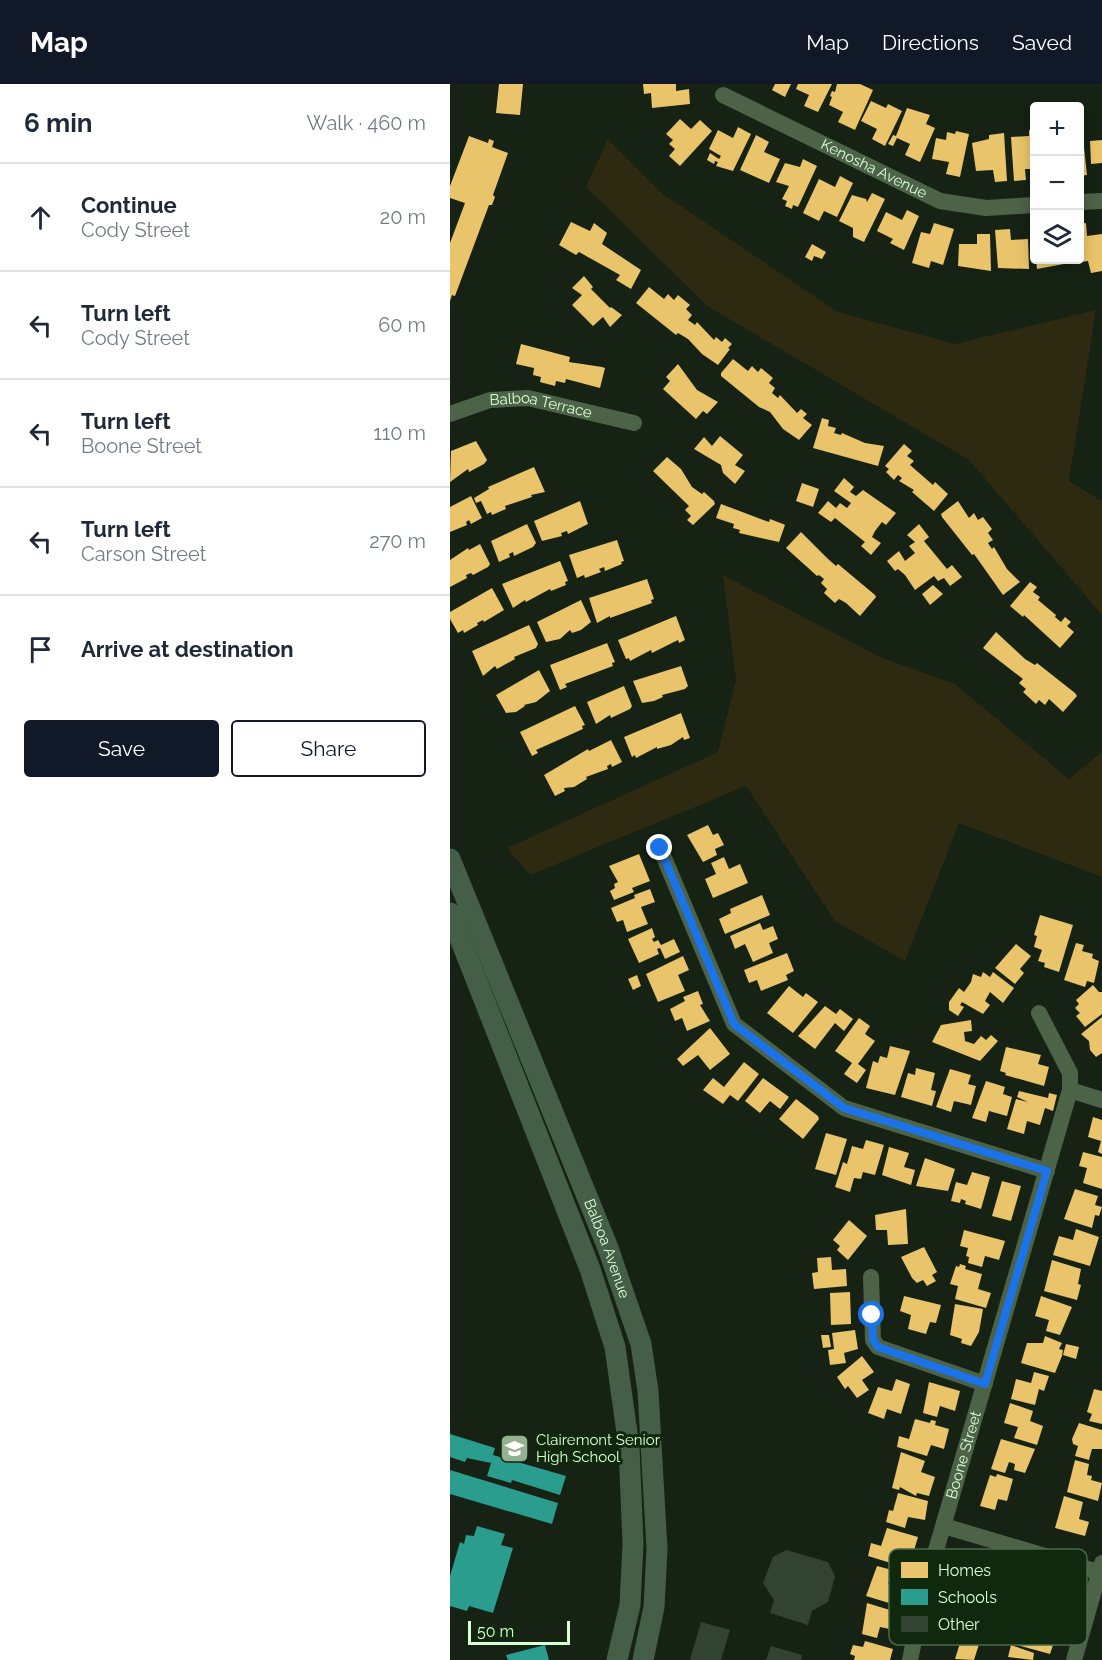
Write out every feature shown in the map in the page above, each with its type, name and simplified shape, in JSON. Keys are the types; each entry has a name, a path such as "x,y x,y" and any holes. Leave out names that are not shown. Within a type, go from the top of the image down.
{"main road":[{"name":"Balboa Avenue","path":"450,859 608,1248 641,1344 648,1391 657,1549 654,1607 643,1660"},
{"name":"Balboa Avenue","path":"450,913 590,1269 615,1347 628,1447 633,1543 630,1605 617,1660"},
{"path":"654,1607 655,1660"}],"street":[{"name":"Kenosha Avenue","path":"723,95 939,201 986,208 1030,205"},
{"path":"1084,202 1102,201"},
{"name":"Balboa Terrace","path":"450,414 490,400 528,398 634,423"},
{"path":"660,848 734,1024 844,1108 1047,1171"},
{"name":"Boone Street","path":"937,1549 1070,1090 1070,1073 1040,1013"},
{"path":"1070,1090 1102,1100"},
{"path":"871,1277 873,1340 878,1347 985,1384"},
{"path":"944,1526 1028,1549"},
{"path":"1087,1616 1101,1569"},
{"name":"Boone Street","path":"910,1660 913,1645"},
{"path":"1074,1660 1078,1645"}],"shaded area":[{"path":"608,139 663,194 838,312 955,344 1096,310 1069,481 1102,501 1102,615 969,460 707,306 586,187"},
{"path":"723,575 880,657 955,684 1069,779 1102,752 1102,877 959,823 905,961 835,921 746,786 530,875 507,848 718,752 736,680"}],"building: Homes":[{"path":"499,84 523,84 520,115 496,113"},
{"path":"643,84 676,84 676,91 689,89 690,104 652,108 651,93 644,94"},
{"path":"775,84 791,84 785,97 772,90"},
{"path":"798,84 832,84 818,112 804,106 809,95 796,89"},
{"path":"837,84 860,84 873,90 855,130 838,122 843,112 829,105 832,97 830,96 832,91 835,92"},
{"path":"871,101 886,108 888,104 902,111 885,146 872,139 877,129 861,121"},
{"path":"907,108 930,115 926,124 935,128 920,162 905,155 910,144 897,138 893,146 888,144 893,135 896,136"},
{"path":"680,119 691,129 700,120 712,131 680,166 669,156 675,149 669,144 673,140 666,134"},
{"path":"738,127 751,134 733,171 716,166 718,162 715,161 714,164 707,160 710,153 719,159 721,156 709,149 718,130 733,138"},
{"path":"1030,130 1030,169 1025,169 1026,180 1014,181 1011,137 1029,136"},
{"path":"956,131 969,134 960,177 946,174 949,162 932,159 936,138 946,140 947,132 955,134"},
{"path":"1004,133 1007,181 995,182 993,170 976,171 972,143 989,139 989,135"},
{"path":"756,135 769,142 764,152 780,159 769,183 740,170"},
{"path":"469,136 488,143 489,139 494,141 492,147 508,153 493,195 495,197 492,205 489,205 455,296 452,295 450,301 450,243 465,203 450,198 450,186"},
{"path":"1102,140 1102,163 1091,164 1090,141"},
{"path":"1084,147 1087,175 1084,175"},
{"path":"803,159 817,166 798,207 793,205 792,209 785,206 787,201 782,199 789,186 776,182 785,163 800,167"},
{"path":"840,176 853,183 837,217 824,211 819,221 803,213 819,179 835,187"},
{"path":"872,193 885,199 864,242 853,237 853,228 839,221 852,195 866,199 867,202"},
{"path":"907,210 919,216 904,250 890,243 893,239 877,231 886,212 902,220"},
{"path":"571,222 590,231 594,223 607,233 602,244 641,270 631,289 616,280 620,275 579,252 576,255 559,245"},
{"path":"934,223 954,229 943,265 931,261 929,268 912,263 921,232 930,234"},
{"path":"1084,223 1086,223 1087,236 1102,234 1102,271 1091,273 1088,261 1084,262"},
{"path":"1010,229 1011,240 1028,239 1029,269 998,268 995,230"},
{"path":"977,234 990,234 991,271 958,266 959,244 977,244"},
{"path":"812,244 826,252 822,259 814,256 812,261 805,257"},
{"path":"1036,264 1064,264 1037,269"},
{"path":"584,276 593,287 591,289 610,308 622,315 610,327 603,317 593,326 572,305 582,295 572,288"},
{"path":"649,287 664,299 668,294 674,300 678,295 690,305 686,309 692,315 688,320 695,325 697,322 714,340 716,337 722,342 725,338 732,344 718,365 702,354 688,339 678,333 676,335 636,303"},
{"path":"521,344 570,357 569,362 605,368 600,388 566,379 565,383 556,381 555,386 540,382 541,377 533,375 534,368 516,364"},
{"path":"733,359 748,371 752,366 758,372 761,368 773,378 769,383 775,388 772,393 778,398 780,395 797,413 801,409 807,414 803,418 812,425 799,440 783,429 770,412 759,407 721,376"},
{"path":"678,364 697,390 718,402 707,414 703,411 696,419 663,389 670,381 666,377"},
{"path":"822,418 829,420 828,426 836,428 834,433 841,435 842,433 865,443 884,446 878,466 813,448"},
{"path":"720,436 743,455 735,465 745,471 735,484 723,473 721,465 694,449 704,437 712,446"},
{"path":"476,441 487,460 469,472 468,469 450,482 451,451"},
{"path":"904,444 912,451 907,456 914,461 910,465 933,485 935,482 948,494 934,511 912,492 914,490 899,481 902,478 898,475 894,480 886,472 889,469 885,466"},
{"path":"667,457 681,469 692,487 702,494 704,492 714,501 715,504 693,525 687,520 691,516 685,510 689,506 653,471"},
{"path":"534,467 545,492 505,506 506,509 492,515 491,512 487,514 481,501 476,503 474,498 489,489 488,487"},
{"path":"844,478 854,487 850,492 856,496 863,490 896,513 886,525 882,522 875,531 872,537 881,543 871,555 861,546 865,542 835,518 831,522 818,513 828,501 836,508 840,503 847,508 851,503 834,491"},
{"path":"802,483 819,489 813,507 796,501"},
{"path":"471,496 482,518 471,524 469,520 466,522 467,525 450,532 450,507"},
{"path":"580,501 588,524 568,534 567,531 561,533 562,536 542,541 534,521"},
{"path":"958,501 969,518 974,513 978,520 983,517 992,529 988,533 993,540 988,543 992,549 994,547 1007,569 1020,582 1003,595 974,554 972,555 942,517 941,514"},
{"path":"721,504 769,522 770,519 785,525 779,542 739,533 740,530 733,528 734,524 716,518"},
{"path":"527,524 536,543 533,547 514,556 513,552 509,554 510,557 499,562 491,541"},
{"path":"919,524 929,537 924,541 947,569 952,565 962,577 950,586 944,578 938,581 934,576 915,590 905,575 898,569 895,571 887,561 899,551 905,561 915,553 909,546 915,542 907,535"},
{"path":"801,532 836,566 838,564 875,595 876,597 860,616 846,603 839,599 835,603 824,593 827,589 821,583 824,579 817,576 786,548"},
{"path":"617,540 624,561 621,562 622,564 605,571 604,567 599,569 601,572 585,578 584,575 577,578 569,555"},
{"path":"480,544 490,564 488,567 473,575 471,573 466,575 467,578 450,587 450,560 468,548 469,550"},
{"path":"560,561 568,581 565,582 566,585 551,591 550,589 513,608 502,584"},
{"path":"647,579 654,599 651,600 652,603 610,618 610,616 597,623 589,598"},
{"path":"1030,582 1037,587 1033,592 1040,597 1038,600 1056,615 1055,617 1061,622 1065,617 1071,622 1067,626 1074,632 1060,648 1024,615 1023,617 1010,606"},
{"path":"933,585 943,594 930,605 922,594"},
{"path":"492,588 504,610 484,622 483,620 477,623 478,625 464,633 463,630 458,633 450,619 450,612"},
{"path":"581,600 591,622 581,630 572,633 570,630 560,639 546,642 537,622"},
{"path":"676,616 685,640 679,643 678,640 652,653 651,650 630,661 629,658 626,659 618,640"},
{"path":"529,625 538,644 536,648 514,657 515,659 497,669 495,666 483,676 472,651"},
{"path":"996,632 1025,659 1035,665 1037,663 1075,693 1077,696 1063,712 1049,699 1045,705 1039,700 1036,704 1023,692 1026,689 1019,683 1023,679 983,648"},
{"path":"607,643 615,662 612,663 613,666 565,684 567,687 560,690 550,665"},
{"path":"681,666 688,686 685,689 662,695 663,697 654,701 642,703 633,681"},
{"path":"539,670 550,691 536,702 524,705 516,712 506,713 496,695"},
{"path":"624,686 632,706 630,709 611,718 610,715 596,724 587,702"},
{"path":"575,706 585,725 582,726 583,729 536,750 538,753 532,756 520,732"},
{"path":"681,713 690,738 684,740 683,737 671,745 657,749 657,747 636,758 635,755 632,757 624,737"},
{"path":"611,740 622,762 612,767 611,764 607,766 608,769 586,777 587,779 574,787 564,788 565,791 555,796 544,775 588,749 589,751"},
{"path":"708,825 713,835 718,833 724,845 715,849 717,855 703,862 687,835"},
{"path":"639,854 650,881 632,888 634,892 614,900 610,891 618,882 609,866"},
{"path":"724,857 729,869 740,864 748,883 713,898 705,879 716,874 711,863"},
{"path":"650,889 655,902 641,907 648,924 627,932 623,920 617,922 611,908"},
{"path":"762,895 770,915 725,934 719,919 731,913 730,909"},
{"path":"1040,915 1073,925 1059,972 1044,967 1045,963 1038,961 1042,950 1034,947 1037,936 1034,935"},
{"path":"760,923 763,930 773,926 778,939 769,943 773,953 753,962 745,944 735,949 730,936"},
{"path":"652,928 654,942 658,940 661,945 674,939 680,952 665,959 660,948 657,949 659,954 639,963 628,939"},
{"path":"1076,943 1084,945 1082,951 1093,954 1092,958 1099,961 1094,983 1087,981 1085,987 1064,980"},
{"path":"1016,944 1031,956 1020,969 1024,973 1015,984 995,968"},
{"path":"787,953 794,971 786,975 788,980 761,991 757,980 749,983 744,970"},
{"path":"683,956 689,970 678,975 685,991 658,1002 646,974"},
{"path":"983,972 990,977 993,972 1014,988 1003,1003 990,992 985,1001 990,1005 983,1014 962,1002 960,1005 964,1007 958,1016 949,1010 949,1002 959,988 964,992 973,974 981,977"},
{"path":"637,975 641,986 633,990 628,979"},
{"path":"1093,985 1099,992 1102,992 1102,1014 1085,1027 1076,1016 1080,1013 1075,1008 1079,1004 1076,1000"},
{"path":"789,986 803,997 806,993 818,1002 793,1033 767,1013"},
{"path":"698,991 703,1004 700,1005 710,1021 687,1031 682,1018 675,1021 670,1009 685,1001 683,997"},
{"path":"825,1006 836,1014 840,1009 853,1019 844,1031 835,1023 815,1049 798,1036"},
{"path":"1102,1017 1102,1053 1096,1057 1090,1050 1089,1041 1081,1034"},
{"path":"859,1018 870,1026 865,1034 875,1041 858,1064 866,1070 857,1083 844,1074 852,1063 835,1051"},
{"path":"971,1020 972,1031 964,1032 965,1041 974,1044 981,1036 986,1040 991,1035 998,1041 980,1061 932,1042 941,1025"},
{"path":"710,1028 730,1054 710,1070 698,1055 683,1066 677,1059"},
{"path":"890,1046 910,1051 895,1095 866,1088 873,1061 878,1063 880,1056 887,1058"},
{"path":"1006,1047 1041,1055 1038,1064 1049,1067 1044,1086 1005,1075 1006,1073 1000,1071"},
{"path":"744,1062 759,1074 738,1101 730,1095 723,1104 703,1090 713,1078 724,1087"},
{"path":"916,1068 935,1073 931,1090 936,1091 932,1106 901,1097 908,1073 915,1075"},
{"path":"950,1069 971,1075 968,1084 976,1086 971,1105 954,1101 951,1112 936,1107"},
{"path":"763,1078 789,1097 780,1109 770,1101 760,1113 745,1101"},
{"path":"986,1081 1005,1087 1003,1094 1012,1097 1007,1116 989,1111 986,1122 972,1118"},
{"path":"1019,1091 1048,1098 1049,1093 1057,1095 1053,1111 1045,1108 1040,1125 1027,1121 1024,1134 1007,1129 1016,1099 1028,1102 1017,1097"},
{"path":"796,1099 819,1119 803,1139 779,1119"},
{"path":"1093,1117 1102,1120 1102,1154 1098,1152 1101,1141 1088,1137"},
{"path":"826,1133 847,1139 836,1175 815,1169"},
{"path":"866,1140 884,1145 875,1175 863,1172 861,1179 854,1178 850,1192 835,1187 843,1162 847,1164 852,1146 863,1149"},
{"path":"889,1147 909,1153 904,1167 915,1170 911,1185 882,1175"},
{"path":"1083,1152 1102,1157 1102,1189 1083,1183 1087,1168 1079,1166"},
{"path":"925,1158 955,1169 948,1191 916,1186"},
{"path":"972,1172 990,1177 981,1209 965,1204 966,1201 961,1199 960,1203 951,1201 956,1182 967,1185"},
{"path":"1002,1181 1021,1186 1011,1221 992,1216"},
{"path":"1075,1189 1098,1196 1095,1205 1102,1207 1099,1216 1095,1215 1092,1228 1064,1219"},
{"path":"906,1209 908,1244 888,1245 887,1230 876,1230 875,1215"},
{"path":"849,1220 867,1236 848,1260 837,1250 840,1246 833,1240"},
{"path":"1076,1229 1099,1237 1090,1266 1053,1255 1059,1236 1073,1240"},
{"path":"964,1230 1005,1241 999,1260 985,1256 982,1267 968,1263 969,1257 966,1256 968,1248 960,1246"},
{"path":"924,1247 937,1272 932,1275 936,1281 927,1286 923,1280 917,1283 912,1278 901,1257"},
{"path":"831,1257 832,1270 846,1269 847,1286 814,1289 812,1273 818,1272 817,1258"},
{"path":"1052,1260 1081,1269 1078,1284 1081,1285 1077,1300 1044,1291"},
{"path":"960,1264 966,1266 965,1269 982,1274 978,1289 991,1293 986,1308 955,1299 958,1286 950,1284 956,1266 959,1267"},
{"path":"850,1292 851,1324 831,1325 830,1293"},
{"path":"904,1296 941,1305 936,1323 930,1322 926,1334 908,1329 911,1315 900,1311"},
{"path":"1041,1296 1072,1307 1060,1335 1046,1331 1049,1320 1035,1316"},
{"path":"955,1304 983,1309 979,1332 971,1346 961,1343 962,1339 950,1335"},
{"path":"855,1330 858,1349 844,1353 846,1363 830,1365 828,1350 834,1349 832,1333"},
{"path":"821,1335 829,1335 831,1347 823,1348"},
{"path":"1045,1336 1062,1343 1059,1349 1063,1350 1062,1356 1055,1373 1021,1363 1027,1343 1043,1343"},
{"path":"1066,1344 1079,1347 1076,1359 1063,1355"},
{"path":"862,1356 874,1372 862,1380 869,1390 857,1398 848,1386 845,1389 837,1377"},
{"path":"1034,1372 1049,1376 1044,1391 1039,1389 1035,1405 1011,1399 1016,1379 1031,1383"},
{"path":"896,1379 910,1384 901,1414 887,1409 884,1419 868,1413 878,1387 892,1391"},
{"path":"929,1382 960,1391 955,1411 940,1406 937,1417 923,1413"},
{"path":"1094,1389 1102,1391 1102,1424 1089,1421 1092,1414 1087,1412"},
{"path":"1010,1403 1033,1411 1030,1421 1043,1426 1037,1445 1014,1438 1018,1427 1004,1423"},
{"path":"915,1419 930,1423 931,1420 936,1421 935,1425 949,1429 944,1449 931,1445 927,1456 897,1447 899,1436 909,1439"},
{"path":"1079,1423 1102,1430 1102,1449 1092,1449 1089,1460 1075,1456 1078,1446 1073,1444 1072,1439"},
{"path":"1001,1439 1035,1449 1025,1473 1014,1470 1015,1464 1009,1462 1005,1473 991,1469"},
{"path":"901,1452 925,1461 921,1472 935,1477 929,1496 917,1493 916,1496 900,1487 899,1490 892,1488"},
{"path":"1075,1460 1089,1464 1087,1475 1092,1476 1091,1480 1102,1483 1098,1501 1067,1492"},
{"path":"997,1474 1013,1479 1007,1501 998,1499 995,1510 980,1506 990,1475 996,1477"},
{"path":"898,1493 928,1501 925,1520 908,1517 905,1528 886,1522 889,1510 893,1511"},
{"path":"1064,1496 1083,1502 1079,1519 1089,1522 1085,1536 1055,1528"},
{"path":"887,1528 918,1537 914,1549 889,1549 889,1562 868,1556 871,1543 881,1546"},
{"path":"877,1566 889,1569 889,1603 866,1596"},
{"path":"867,1603 889,1610 889,1629 880,1627 877,1638 862,1634"},
{"path":"865,1641 893,1649 890,1660 854,1660 855,1656 850,1654 853,1645 863,1647"},
{"path":"959,1645 979,1645 974,1660 955,1659"},
{"path":"1011,1645 1034,1653 1033,1660 1008,1657"},
{"path":"1017,1645 1053,1645 1050,1654"}],"building: Schools":[{"path":"450,1434 495,1448 493,1455 566,1476 560,1495 512,1480 511,1483 487,1476 491,1463 467,1458 465,1462 450,1457"},
{"path":"450,1470 558,1503 552,1524 450,1494"},
{"path":"477,1526 505,1534 501,1545 513,1548 493,1613 469,1606 467,1611 450,1606 450,1576 460,1542 464,1544 466,1535 474,1536"},
{"path":"545,1645 549,1660 508,1660 506,1655"}],"building: Other":[{"path":"786,1550 828,1562 835,1576 828,1602 812,1611 808,1625 770,1613 774,1600 763,1583 773,1557"},
{"path":"701,1622 730,1630 721,1660 690,1660"},
{"path":"771,1646 802,1655 801,1660 766,1660"}],"place":[{"name":"Clairemont Senior High School","path":"515,1449"}],"route":[{"path":"660,848 734,1024 844,1108 1047,1171 985,1384 878,1347 873,1340 872,1315"}]}
